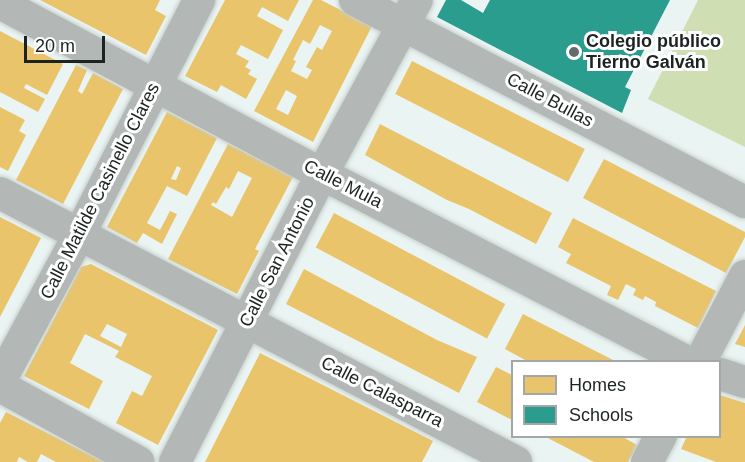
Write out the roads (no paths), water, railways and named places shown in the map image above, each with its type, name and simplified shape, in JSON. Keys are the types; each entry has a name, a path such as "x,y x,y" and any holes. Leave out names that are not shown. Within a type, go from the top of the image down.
{"street":[{"name":"Calle Matilde Casinello Clares","path":"0,381 79,235 199,0"},
{"name":"Calle Bullas","path":"355,0 411,12 745,202"},
{"name":"Calle Mula","path":"0,3 322,174 684,360"},
{"name":"Calle San Antonio","path":"175,462 322,174 411,12"},
{"name":"Calle Calasparra","path":"0,194 516,462"},
{"path":"701,360 745,276"},
{"path":"721,374 745,382"},
{"path":"0,386 138,462"},
{"path":"647,462 660,438"}],"place":[{"name":"Colegio público Tierno Galván","path":"574,52"}]}
